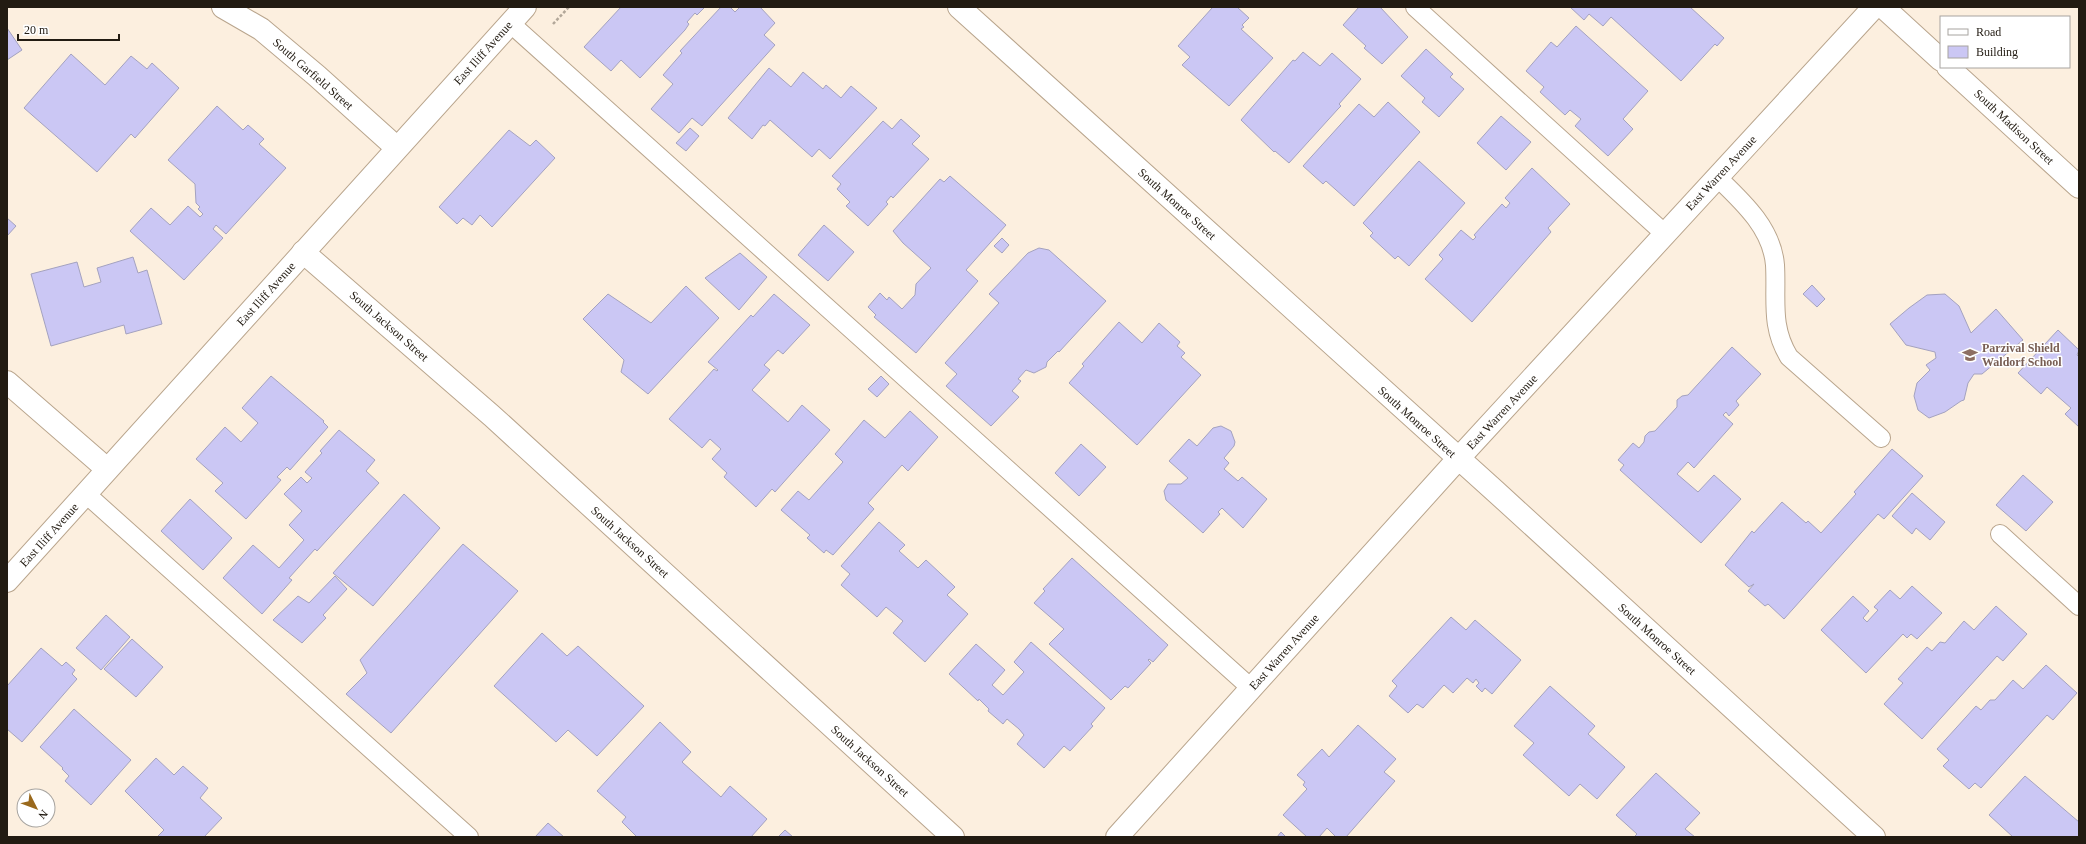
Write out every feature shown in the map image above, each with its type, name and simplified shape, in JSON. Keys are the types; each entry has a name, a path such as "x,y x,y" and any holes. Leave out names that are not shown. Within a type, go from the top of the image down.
{"street":[{"name":"South Garfield Street","path":"224,7 261,29 397,148"},
{"name":"East Iliff Avenue","path":"7,581 525,7"},
{"name":"South Monroe Street","path":"959,7 1458,459 1501,496 1874,837"},
{"name":"East Warren Avenue","path":"1117,837 1458,459 1874,7"},
{"path":"1883,7 1940,59"},
{"name":"South Madison Street","path":"1949,68 2079,187"},
{"name":"South Jackson Street","path":"303,252 498,421 953,837"},
{"path":"7,382 107,470"}],"lane":[{"path":"1415,7 1665,234"},
{"path":"510,23 1251,688"},
{"path":"1717,177 1746,204 1761,225 1769,242 1775,263 1775,318 1781,343 1789,357 1881,438"},
{"path":"85,493 469,837"},
{"path":"2000,534 2079,606"}],"building":[{"path":"621,7 705,7 697,15 695,13 687,22 689,24 685,30 640,78 621,60 611,71 584,47"},
{"path":"721,7 730,7 735,12 740,7 760,7 775,23 764,35 775,45 702,126 692,118 679,133 651,109 673,84 663,75 682,53 680,51"},
{"path":"1210,7 1237,7 1249,18 1242,25 1244,27 1241,29 1273,58 1229,106 1182,65 1190,57 1178,46 1212,8"},
{"path":"1359,7 1380,7 1408,37 1382,64 1364,48 1366,46 1343,25"},
{"path":"1570,7 1690,7 1724,38 1717,46 1715,44 1681,81 1611,17 1603,26 1589,14 1584,20"},
{"path":"1576,26 1648,91 1623,119 1633,129 1608,156 1575,126 1581,119 1570,110 1565,115 1540,92 1544,87 1526,71 1551,42 1557,47"},
{"path":"7,28 22,50 7,60"},
{"path":"1426,49 1453,74 1450,77 1464,89 1439,117 1422,102 1425,98 1401,76"},
{"path":"1303,52 1320,66 1332,53 1361,79 1339,104 1341,106 1289,163 1275,151 1274,152 1241,120 1293,60 1295,61"},
{"path":"71,54 105,85 131,56 147,69 152,63 179,88 135,138 131,134 97,172 24,108"},
{"path":"769,68 791,87 803,72 823,89 826,85 841,98 851,86 877,108 830,159 819,149 812,157 770,120 765,126 763,125 752,139 728,118"},
{"path":"1388,102 1420,132 1354,206 1326,181 1323,184 1303,166 1359,104 1374,117"},
{"path":"217,106 243,130 248,125 264,139 259,144 286,168 226,234 216,225 213,229 223,238 184,280 130,231 151,208 170,225 188,206 200,217 203,214 198,209 200,207 196,203 195,184 168,160"},
{"path":"1501,116 1531,142 1506,170 1477,143"},
{"path":"901,119 920,136 912,144 929,159 893,198 891,196 886,202 888,204 868,226 846,206 850,202 837,189 841,184 832,176 883,121 892,129"},
{"path":"690,128 699,136 686,151 676,143"},
{"path":"509,130 530,146 536,140 555,158 492,227 480,215 472,225 463,218 457,224 439,207"},
{"path":"1419,161 1465,203 1409,266 1398,256 1395,259 1370,236 1373,233 1363,223"},
{"path":"1532,168 1570,204 1548,228 1551,232 1472,322 1425,279 1443,259 1439,255 1461,230 1473,240 1476,237 1474,235 1502,204 1506,208 1510,203 1505,198"},
{"path":"950,176 1006,225 966,270 978,281 916,353 874,317 876,315 868,307 880,293 887,300 889,297 902,309 915,295 916,284 931,268 903,243 893,231 940,179 944,182"},
{"path":"7,218 16,226 7,236"},
{"path":"824,225 854,252 828,281 798,255"},
{"path":"1002,238 1009,245 1002,253 994,246"},
{"path":"1039,248 1049,250 1106,301 1059,352 1058,351 1047,362 1046,367 1034,373 1026,370 1018,379 1021,381 1012,391 1019,397 991,426 946,386 957,374 945,363 999,303 989,294 1028,253"},
{"path":"740,253 767,277 739,310 705,278"},
{"path":"133,257 138,273 147,270 162,324 126,334 124,325 51,346 31,274 77,262 84,287 101,282 97,268"},
{"path":"1812,285 1825,299 1817,307 1803,294"},
{"path":"686,286 719,318 648,394 621,372 624,360 583,319 608,294 651,323"},
{"path":"774,294 810,325 783,354 778,350 764,365 770,370 752,390 788,422 802,405 830,430 775,492 772,489 756,507 724,477 727,473 712,459 721,449 710,439 702,448 669,419 714,369 717,371 718,370 708,362 751,315 753,317"},
{"name":"Parzival Shield Waldorf School","path":"1945,294 1959,306 1971,333 1996,309 2023,340 1982,374 1974,374 1968,383 1964,400 1945,412 1929,418 1918,410 1914,396 1917,383 1930,370 1926,365 1936,358 1935,352 1906,345 1890,324 1927,295"},
{"path":"1119,322 1142,343 1159,323 1180,342 1177,346 1185,353 1181,357 1201,375 1137,445 1069,383 1084,366 1082,364"},
{"path":"2058,330 2079,350 2077,355 2079,357 2079,427 2065,414 2071,408 2047,387 2041,394 2018,373"},
{"path":"1732,347 1761,374 1736,401 1739,405 1729,416 1726,412 1723,415 1733,424 1694,468 1688,462 1677,474 1698,492 1714,475 1741,499 1701,543 1620,470 1624,465 1618,460 1633,443 1639,448 1644,442 1645,436 1649,432 1655,431 1677,407 1677,400 1682,396 1688,395"},
{"path":"271,376 324,421 323,422 328,427 290,470 287,467 277,477 281,480 246,519 215,491 223,483 196,459 225,427 241,442 258,423 242,408"},
{"path":"881,376 889,384 877,397 868,389"},
{"path":"910,411 938,437 908,471 902,465 868,503 874,509 833,555 826,550 824,553 807,538 810,535 781,510 798,491 809,500 843,462 835,454 864,420 885,438"},
{"path":"1221,426 1231,431 1235,442 1234,446 1224,458 1229,463 1224,469 1238,481 1242,477 1267,499 1243,528 1222,508 1218,512 1220,514 1203,533 1166,500 1164,491 1168,484 1181,484 1188,478 1169,461 1189,439 1197,446 1213,428"},
{"path":"339,430 375,460 366,471 379,483 317,551 315,549 289,578 292,580 262,614 223,578 253,545 279,568 304,540 289,525 302,511 284,494 301,477 307,483 312,478 305,472 322,453 320,451"},
{"path":"1081,444 1106,467 1079,496 1055,473"},
{"path":"1892,449 1923,476 1884,519 1878,514 1784,619 1768,604 1765,606 1748,591 1754,584 1749,587 1725,565 1752,531 1754,533 1782,502 1806,523 1808,521 1821,533 1856,494 1854,492"},
{"path":"2023,475 2053,502 2026,531 1996,505"},
{"path":"1912,493 1945,522 1930,540 1916,528 1912,534 1892,516"},
{"path":"404,494 440,528 373,606 333,573"},
{"path":"190,499 232,538 203,570 161,531"},
{"path":"879,522 905,545 899,551 918,568 926,560 955,587 947,595 968,614 925,662 893,633 903,621 886,607 877,617 841,585 850,574 841,566"},
{"path":"463,544 518,591 391,733 346,694 367,673 360,660"},
{"path":"1072,558 1168,645 1153,662 1149,659 1148,660 1151,663 1128,688 1125,686 1111,700 1049,644 1064,629 1034,603 1045,591 1043,589"},
{"path":"335,576 347,589 323,615 326,618 302,643 273,620 298,596 309,603"},
{"path":"1912,586 1942,613 1917,639 1911,634 1907,638 1903,634 1866,673 1821,630 1853,596 1869,611 1863,618 1867,622 1878,610 1874,607 1890,590 1900,599"},
{"path":"1996,606 2027,634 2003,661 1997,656 1922,739 1884,704 1903,683 1898,679 1927,647 1932,651 1940,642 1945,643 1964,621 1974,630"},
{"path":"106,615 130,637 101,670 76,648"},
{"path":"1451,617 1466,630 1475,620 1521,660 1492,694 1485,688 1482,692 1476,686 1479,683 1476,679 1473,683 1467,678 1453,693 1444,685 1423,708 1417,704 1408,713 1389,696 1397,686 1392,681"},
{"path":"542,633 567,656 578,646 644,706 597,756 568,730 556,742 494,686"},
{"path":"132,639 163,667 136,697 104,669"},
{"path":"1031,642 1105,708 1091,724 1093,726 1070,751 1064,746 1044,768 1017,744 1024,735 1019,729 1007,719 1003,724 988,711 989,709 979,699 978,701 949,674 976,644 1005,670 992,685 1003,695 1024,672 1014,662"},
{"path":"41,648 62,666 66,662 75,670 72,674 77,679 22,742 7,729 7,686"},
{"path":"2046,665 2077,693 2053,720 2047,715 1981,788 1975,783 1969,789 1943,766 1949,760 1937,749 1976,706 1981,710 1990,700 1995,700 2013,680 2023,689"},
{"path":"1550,686 1595,726 1588,734 1625,767 1597,799 1580,784 1569,796 1523,755 1534,743 1514,726"},
{"path":"74,709 131,760 91,805 65,781 69,776 62,769 63,768 40,747"},
{"path":"660,722 691,752 682,762 721,797 730,786 767,819 751,837 637,837 622,822 626,817 597,791"},
{"path":"1358,725 1396,759 1384,772 1395,781 1346,837 1336,837 1327,828 1319,837 1307,837 1283,815 1307,789 1303,785 1305,782 1297,775 1322,749 1329,757"},
{"path":"156,758 174,775 183,766 208,788 200,798 222,818 204,837 157,837 164,830 125,791"},
{"path":"1656,773 1700,813 1685,829 1695,837 1634,837 1637,834 1616,815"},
{"path":"2025,776 2079,822 2079,837 2013,837 1989,815"},
{"path":"548,823 564,837 535,837"},
{"path":"785,830 793,837 778,837"},
{"path":"1281,832 1286,837 1277,837"}],"place":[{"name":"Parzival Shield Waldorf School","path":"1970,355"}]}
